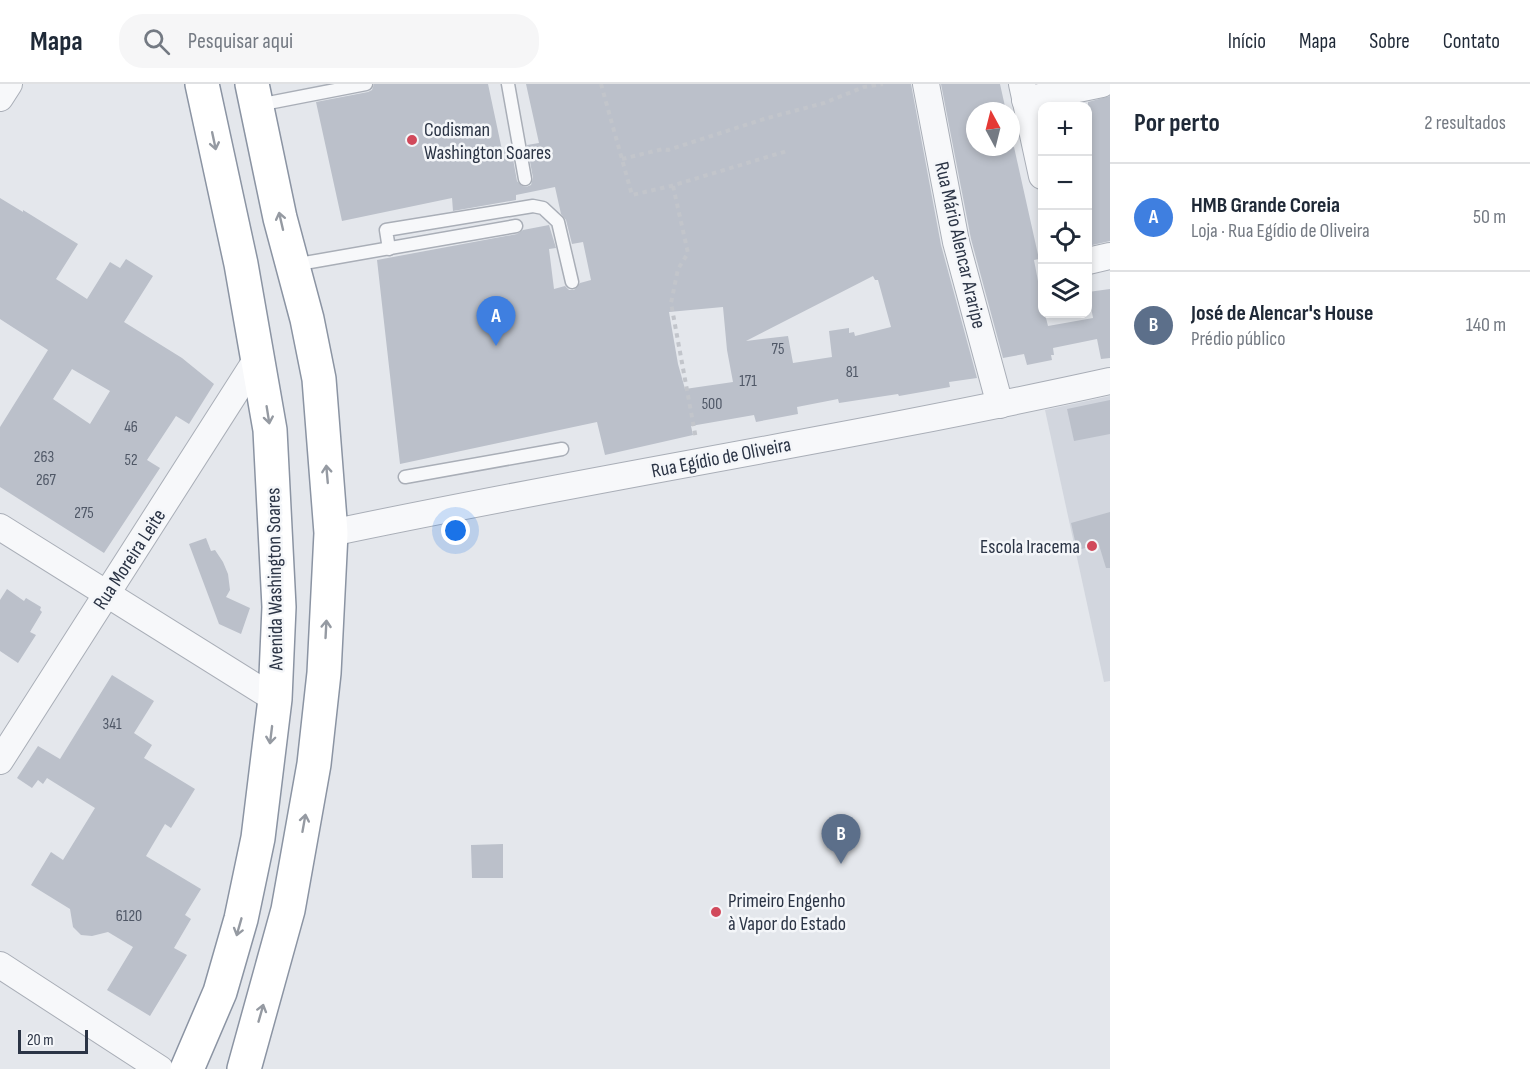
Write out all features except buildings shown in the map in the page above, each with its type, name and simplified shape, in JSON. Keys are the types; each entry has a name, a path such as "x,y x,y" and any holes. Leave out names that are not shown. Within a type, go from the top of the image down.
{"highway":[{"name":"Avenida Washington Soares","path":"187,1069 220,992 241,919 258,838 275,699 279,607 270,429 241,264 202,84"},
{"path":"244,1069 288,910 314,764 324,673 331,533 318,380 307,319 280,218 255,95"}],"street":[{"path":"0,98 9,84"},
{"name":"Rua Mário Alencar Araripe","path":"926,84 956,242 1000,405"},
{"path":"1038,158 1023,92 1102,84"},
{"path":"1092,260 1110,256"},
{"name":"Rua Moreira Leite","path":"0,761 258,357"},
{"name":"Rua Egídio de Oliveira","path":"331,533 700,460 1000,405 1110,381"},
{"path":"0,527 275,699"},
{"path":"0,964 160,1069"}],"lane":[{"path":"255,95 366,84"},
{"path":"508,84 525,179"},
{"path":"389,249 386,231 533,206 543,208 558,222 572,282"},
{"path":"292,265 516,226"},
{"path":"405,477 562,449"}],"path":[{"path":"601,84 632,195 673,186 787,151"},
{"path":"622,159 663,149 668,150 764,119 824,103 864,87 883,84"},
{"path":"673,186 688,253 678,269 671,303 700,460"}],"shaded area":[{"name":"Escola Iracema","path":"1110,396 1110,681 1104,682 1045,410"}],"place":[{"name":"Codisman Washington Soares","path":"412,140"},
{"name":"HMB Grande Coreia","path":"496,346"},
{"name":"Escola Iracema","path":"1092,546"},
{"name":"José de Alencar's House","path":"841,864"},
{"name":"Primeiro Engenho à Vapor do Estado","path":"716,912"}]}
